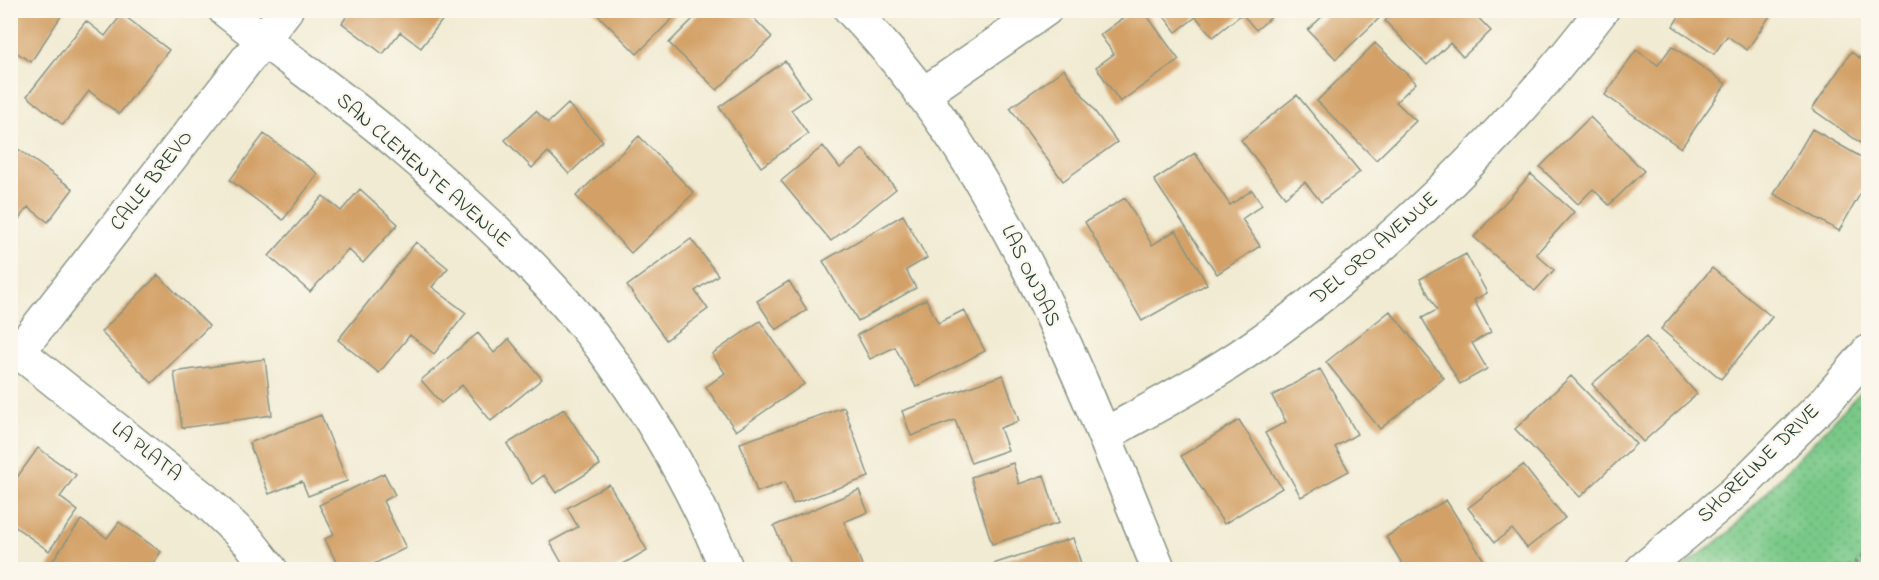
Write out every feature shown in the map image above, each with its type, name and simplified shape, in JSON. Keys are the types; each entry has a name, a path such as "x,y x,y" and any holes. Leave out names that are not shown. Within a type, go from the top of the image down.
{"street":[{"name":"SAN CLEMENTE AVENUE","path":"225,10 407,150 507,241 580,321 640,404 679,470 726,570"},
{"name":"CALLE BREVO","path":"15,348 286,10"},
{"name":"LAS ONDAS","path":"851,10 922,94 958,147 1020,249 1104,435 1159,570"},
{"path":"922,94 1045,10"},
{"name":"DEL ORO AVENUE","path":"1104,435 1228,364 1305,309 1412,221 1502,131 1568,55 1602,10"},
{"name":"LA PLATA","path":"15,348 204,499 249,542 271,570"},
{"name":"SHORELINE DRIVE","path":"1642,570 1735,492 1825,402 1869,352"}],"path":[{"path":"1848,570 1869,550"}],"green space":[{"path":"1868,384 1868,569 1681,569 1728,533"}],"building":[{"path":"10,10 65,10 31,62 10,48"},
{"path":"351,10 450,10 421,48 400,32 383,54 342,23"},
{"path":"593,10 681,10 637,54"},
{"path":"702,10 746,10 772,37 717,90 669,43"},
{"path":"1134,10 1143,10 1179,60 1120,102 1096,67 1114,54 1100,35"},
{"path":"1159,10 1270,10 1274,15 1256,30 1242,14 1213,37 1196,17 1176,32"},
{"path":"1329,10 1388,10 1336,59 1308,30"},
{"path":"1396,10 1471,10 1491,31 1463,57 1450,43 1427,65 1385,21"},
{"path":"1500,10 1513,10 1509,17"},
{"path":"1683,10 1774,10 1747,50 1727,36 1714,54 1673,26"},
{"path":"122,14 169,50 119,114 89,91 63,125 27,96 86,21 105,36"},
{"path":"1375,43 1416,83 1396,102 1416,121 1376,160 1317,101"},
{"path":"1672,46 1726,84 1681,148 1605,95 1636,50 1658,65"},
{"path":"1851,52 1868,64 1868,148 1812,109"},
{"path":"785,61 810,97 791,110 808,134 761,167 719,107"},
{"path":"1064,69 1117,142 1063,181 1010,108"},
{"path":"1297,95 1360,172 1321,202 1305,182 1285,197 1241,140"},
{"path":"568,104 603,141 569,174 548,152 532,168 505,140 536,111 548,123"},
{"path":"1590,117 1644,171 1609,205 1593,189 1578,204 1540,167"},
{"path":"1812,129 1868,161 1868,180 1839,231 1774,194"},
{"path":"264,134 318,174 283,220 230,180"},
{"path":"639,136 694,193 631,253 576,196"},
{"path":"10,143 73,189 48,222 28,207 10,231"},
{"path":"823,146 840,168 863,149 896,189 831,241 781,181"},
{"path":"1195,153 1230,205 1252,190 1262,205 1242,219 1260,246 1217,274 1154,180"},
{"path":"1531,174 1574,212 1536,254 1554,270 1535,291 1474,237"},
{"path":"360,189 398,224 363,263 348,249 310,292 269,256 323,196 341,211"},
{"path":"1125,198 1152,245 1176,230 1207,284 1142,321 1085,222"},
{"path":"903,215 927,258 906,270 916,288 858,321 823,261"},
{"path":"691,239 718,275 695,291 708,309 666,340 627,286"},
{"path":"416,242 448,268 432,287 466,313 434,354 410,335 379,373 338,340"},
{"path":"1466,254 1487,293 1474,300 1491,332 1472,343 1487,369 1460,384 1422,318 1437,310 1420,279"},
{"path":"1712,268 1772,317 1721,379 1661,329"},
{"path":"158,275 209,326 152,383 101,332"},
{"path":"789,281 807,310 776,330 757,301"},
{"path":"926,299 938,323 964,310 985,351 916,387 895,347 870,359 857,335"},
{"path":"1390,311 1444,378 1380,429 1326,362"},
{"path":"760,321 804,384 736,431 706,387 725,373 712,354"},
{"path":"478,333 494,353 509,339 542,379 491,421 462,385 441,403 421,380"},
{"path":"1646,337 1697,394 1643,442 1592,384"},
{"path":"265,359 272,415 182,428 174,372"},
{"path":"1320,369 1357,434 1335,447 1349,471 1301,497 1265,433 1286,422 1272,396"},
{"path":"1003,375 1019,421 1000,428 1008,450 971,463 955,420 911,436 902,411"},
{"path":"1571,376 1636,444 1580,497 1515,429"},
{"path":"844,407 869,477 793,504 785,482 757,492 740,443"},
{"path":"564,409 600,465 556,493 544,475 532,484 507,444"},
{"path":"321,415 347,481 308,496 302,481 269,494 249,443"},
{"path":"1239,420 1282,488 1224,524 1181,456"},
{"path":"38,448 76,475 60,497 78,511 49,551 10,523 10,487"},
{"path":"1013,463 1019,484 1044,475 1059,523 992,544 971,477"},
{"path":"1523,465 1565,518 1527,548 1512,529 1495,542 1468,508"},
{"path":"384,473 395,495 383,501 406,548 362,570 340,570 325,539 334,534 319,505"},
{"path":"609,484 647,550 613,570 566,570 550,542 578,527 567,508"},
{"path":"859,490 868,512 844,522 863,567 856,570 793,570 774,526"},
{"path":"1446,500 1490,570 1406,570 1386,537"},
{"path":"81,520 107,538 119,522 161,552 148,570 46,570"},
{"path":"1073,538 1083,570 994,570 993,564"}]}
